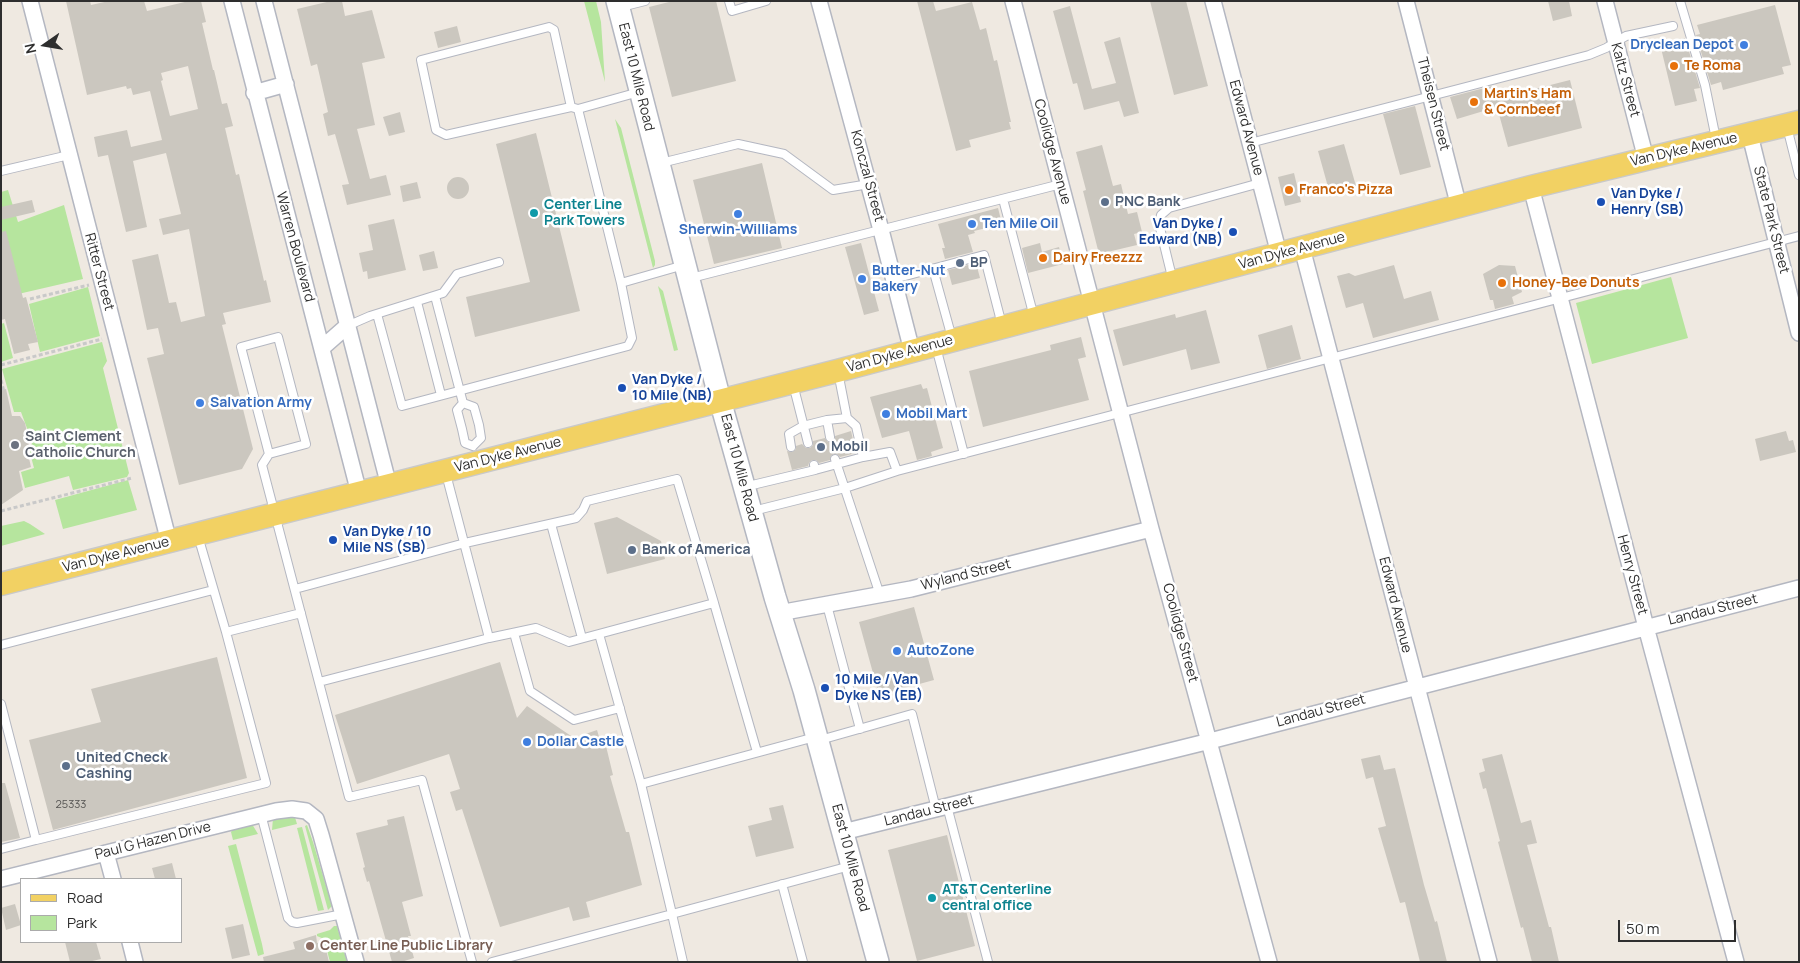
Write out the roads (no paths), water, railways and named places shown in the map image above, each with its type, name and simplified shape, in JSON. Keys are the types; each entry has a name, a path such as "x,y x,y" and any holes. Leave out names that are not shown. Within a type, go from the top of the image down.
{"main road":[{"name":"East 10 Mile Road","path":"618,5 720,400 779,613 804,690 878,962"},
{"name":"Van Dyke Avenue","path":"1,584 445,472 476,455 793,382 1459,208 1531,187 1792,124"}],"street":[{"name":"Ritter Street","path":"30,1 169,542"},
{"name":"Warren Boulevard","path":"232,1 254,93 359,493"},
{"path":"264,1 389,486"},
{"name":"Konczal Street","path":"819,1 912,351"},
{"name":"Coolidge Avenue","path":"1013,1 1092,303"},
{"name":"Edward Avenue","path":"1213,1 1279,254"},
{"name":"Theisen Street","path":"1406,1 1459,208"},
{"name":"Kaltz Street","path":"1605,1 1646,160"},
{"path":"254,93 286,84"},
{"name":"State Park Street","path":"1750,135 1799,333"},
{"name":"Henry Street","path":"1531,187 1736,962"},
{"name":"Edward Avenue","path":"1302,248 1489,962"},
{"name":"Coolidge Street","path":"1092,303 1151,529 1269,962"},
{"path":"322,348 347,326"},
{"name":"Wyland Street","path":"779,613 911,589 1151,529"},
{"name":"Landau Street","path":"843,832 1210,741 1799,588"},
{"name":"Paul G Hazen Drive","path":"1,879 261,814 292,809 306,811 316,821 344,914"},
{"path":"106,853 113,878"},
{"path":"344,914 356,962"},
{"path":"130,943 135,962"}],"lane":[{"path":"618,5 645,1"},
{"path":"729,1 732,11 766,1"},
{"path":"1680,1 1705,85 1717,143"},
{"path":"1250,143 1589,55 1616,43 1626,36 1673,26"},
{"path":"377,314 402,406 628,346 632,338 621,283 575,108 554,30 549,27 421,60 436,130 446,135 575,108 640,92"},
{"path":"1792,124 1799,175"},
{"path":"659,163 738,144 784,154 833,190 869,184"},
{"path":"1,171 69,155"},
{"path":"1173,282 1159,224 1161,215 1169,208 1260,183"},
{"path":"621,283 687,272 881,230 1061,184"},
{"path":"1003,199 1034,318"},
{"path":"751,512 845,488 898,471 1799,236"},
{"path":"894,279 984,255 1002,327"},
{"path":"347,326 377,314 443,293 456,274 499,262"},
{"path":"933,269 964,454"},
{"path":"435,296 463,403"},
{"path":"417,302 441,395"},
{"path":"269,454 241,347 278,337 306,444 269,454 262,465 349,797 422,780 472,962"},
{"path":"837,370 846,418 856,426 863,457"},
{"path":"793,382 808,443"},
{"path":"463,403 457,410 465,443 476,455"},
{"path":"463,403 474,407 479,425 481,438 476,455"},
{"path":"791,447 789,434 803,426 827,420 846,418"},
{"path":"827,420 830,437"},
{"path":"744,487 814,467 890,452 898,471"},
{"path":"836,462 880,595"},
{"path":"445,472 465,543 488,638"},
{"path":"295,589 465,543 576,518 583,510 587,501 677,479 757,752"},
{"path":"551,524 582,638"},
{"path":"1,849 266,783 198,535"},
{"path":"1,645 213,590"},
{"path":"319,682 488,638 536,628 569,642 714,603"},
{"path":"827,604 860,729"},
{"path":"226,632 301,613"},
{"path":"514,633 530,691 574,720 620,708"},
{"path":"599,634 641,784 683,962"},
{"path":"1,704 36,840"},
{"path":"641,784 757,752 860,729 912,714 988,962"},
{"path":"261,814 288,918 292,922 312,921 344,914"},
{"path":"492,962 852,865"},
{"path":"782,884 803,962"}],"place":[{"name":"Dryclean Depot","path":"1744,45"},
{"name":"Te Roma","path":"1674,66"},
{"name":"Martin's Ham & Cornbeef","path":"1474,102"},
{"name":"Franco's Pizza","path":"1289,190"},
{"name":"PNC Bank","path":"1105,202"},
{"name":"Van Dyke / Henry (SB)","path":"1601,202"},
{"name":"Center Line Park Towers","path":"534,213"},
{"name":"Sherwin-Williams","path":"738,214"},
{"name":"Ten Mile Oil","path":"972,224"},
{"name":"Van Dyke / Edward (NB)","path":"1233,232"},
{"name":"Dairy Freezzz","path":"1043,258"},
{"name":"BP","path":"960,263"},
{"name":"Butter-Nut Bakery","path":"862,279"},
{"name":"Honey-Bee Donuts","path":"1502,283"},
{"name":"Van Dyke / 10 Mile (NB)","path":"622,388"},
{"name":"Salvation Army","path":"200,403"},
{"name":"Mobil Mart","path":"886,414"},
{"name":"Saint Clement Catholic Church","path":"15,445"},
{"name":"Mobil","path":"821,447"},
{"name":"Van Dyke / 10 Mile NS (SB)","path":"333,540"},
{"name":"Bank of America","path":"632,550"},
{"name":"AutoZone","path":"897,651"},
{"name":"10 Mile / Van Dyke NS (EB)","path":"825,688"},
{"name":"Dollar Castle","path":"527,742"},
{"name":"United Check Cashing","path":"66,766"},
{"name":"AT&T Centerline central office","path":"932,898"},
{"name":"Center Line Public Library","path":"310,946"}]}
